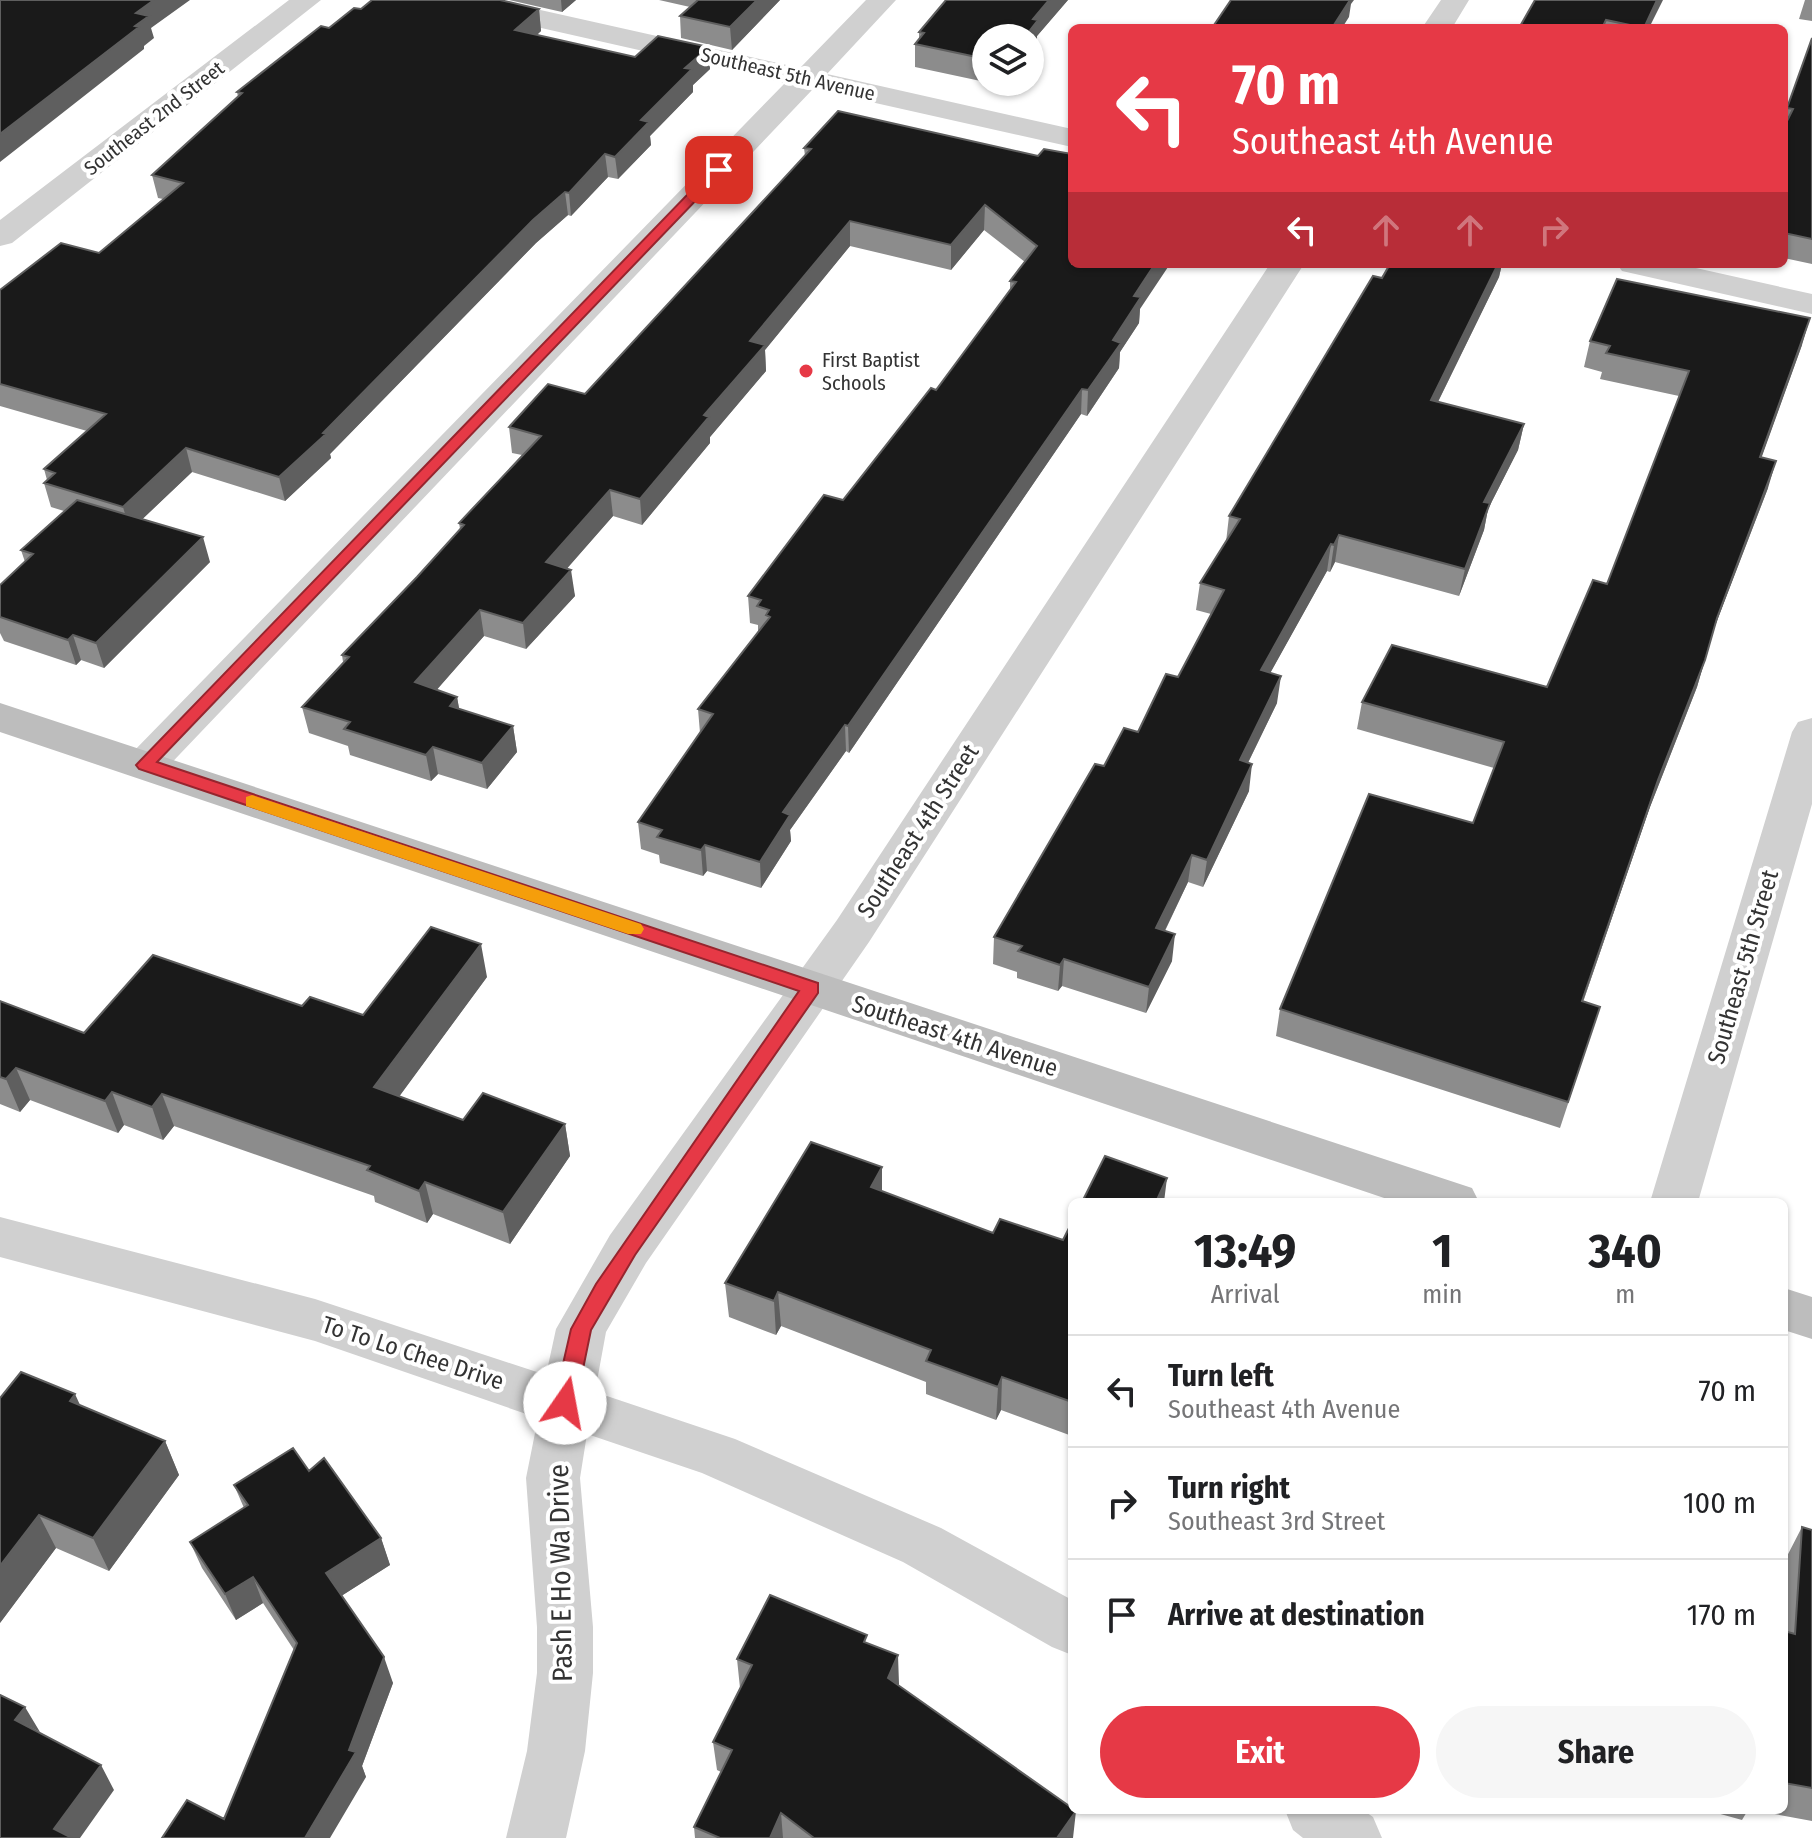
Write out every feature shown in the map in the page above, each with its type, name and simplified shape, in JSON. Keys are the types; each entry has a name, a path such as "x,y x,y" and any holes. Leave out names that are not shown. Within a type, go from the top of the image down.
{"main road":[{"name":"Southeast 4th Avenue","path":"0,717 1443,1198"},
{"path":"1788,1310 1812,1318"}],"street":[{"name":"Southeast 2nd Street","path":"0,236 307,0"},
{"name":"Southeast 5th Avenue","path":"457,0 1068,137"},
{"path":"145,765 882,0"},
{"path":"1440,24 1455,0"},
{"name":"Southeast 4th Street","path":"565,1403 581,1329 628,1249 853,931 1284,268"},
{"path":"1652,268 1812,304"},
{"name":"Southeast 5th Street","path":"1675,1198 1812,732"},
{"name":"To To Lo Chee Drive","path":"0,1237 245,1299 716,1455 849,1511 970,1569 1068,1627"},
{"name":"Pash E Ho Wa Drive","path":"536,1838 556,1751 565,1673 565,1627 553,1478 565,1403"},
{"path":"1319,1814 1352,1838"}],"building":[{"path":"0,0 154,0 136,13 149,16 135,26 139,27 0,134"},
{"path":"372,0 500,0 539,9 515,30 635,57 658,36 709,47 685,68 692,69 641,120 649,122 615,157 605,154 569,193 565,192 533,220 323,433 326,434 279,477 186,448 123,507 44,483 55,473 44,469 106,414 0,384 0,290 61,243 99,253 183,183 152,175 242,93 237,92 321,26 329,28 354,8 361,9"},
{"path":"698,0 757,0 730,27 680,16"},
{"path":"946,0 1049,0 1033,19 1038,20 1035,24 972,24 972,56 915,44 924,33 919,32"},
{"path":"1231,0 1350,0 1335,24 1215,24"},
{"path":"1535,0 1657,0 1646,24 1606,20 1604,24 1521,24"},
{"path":"1812,38 1812,239 1788,234 1788,119 1793,109 1788,105"},
{"path":"838,111 1038,156 1044,149 1068,153 1068,268 1152,268 1134,296 1141,297 1113,340 1121,343 1088,390 1082,389 848,726 845,725 783,812 790,815 760,862 705,845 701,850 657,837 662,830 638,822 713,714 698,709 770,617 766,615 769,610 757,606 761,600 748,596 824,495 843,500 931,388 936,390 1016,282 1010,281 1037,246 985,205 951,245 850,221 750,341 765,345 704,415 709,417 640,499 610,490 546,562 571,570 523,623 480,610 415,682 457,697 450,706 513,726 482,763 433,747 426,755 344,729 350,722 302,707 349,657 342,655 417,577 464,525 459,523 541,436 509,427 548,384 585,394 811,149 804,148"},
{"path":"1388,268 1496,268 1431,400 1524,424 1484,502 1490,503 1465,569 1339,535 1334,545 1331,544 1261,670 1281,676 1240,760 1252,764 1207,860 1192,855 1156,928 1175,934 1149,987 1064,959 1060,965 1018,951 1022,946 994,937 1095,764 1104,766 1124,728 1138,732 1166,674 1178,677 1224,590 1200,583 1240,519 1229,516 1373,276 1382,278"},
{"path":"1617,279 1810,318 1760,457 1776,461 1717,618 1705,660 1658,780 1582,1001 1600,1007 1568,1102 1280,1009 1369,794 1473,823 1504,742 1362,702 1392,645 1547,687 1593,580 1607,584 1689,371 1606,353 1610,346 1590,341"},
{"path":"77,500 203,537 96,643 73,635 68,640 0,617 0,585 33,554 21,550"},
{"path":"431,927 481,944 374,1087 463,1120 483,1093 565,1124 503,1212 425,1182 419,1191 367,1170 370,1166 162,1094 152,1107 112,1092 105,1101 16,1068 6,1079 0,1077 0,1001 84,1033 153,955 302,1006 310,997 363,1015"},
{"path":"811,1142 882,1167 871,1187 993,1233 1000,1219 1063,1240 1068,1230 1068,1401 1002,1377 998,1387 926,1361 931,1350 778,1292 774,1301 725,1283"},
{"path":"1105,1156 1167,1178 1158,1198 1084,1198"},
{"path":"21,1372 75,1394 70,1401 165,1441 93,1538 39,1515 0,1566 0,1398"},
{"path":"293,1448 309,1471 324,1458 381,1538 326,1573 384,1657 349,1750 356,1752 305,1838 162,1838 187,1800 224,1819 297,1643 253,1577 225,1594 190,1542 248,1505 234,1485"},
{"path":"1802,1527 1812,1530 1812,1788 1788,1784 1788,1632 1795,1634"},
{"path":"770,1595 867,1635 864,1642 898,1655 888,1678 1068,1805 1068,1814 1074,1814 1057,1838 814,1838 781,1813 770,1838 720,1838 694,1827 732,1750 713,1742 752,1665 737,1659"},
{"path":"0,1695 25,1707 15,1720 101,1765 54,1829 72,1838 0,1838"}],"slow traffic":[{"path":"252,802 635,929"}],"place":[{"name":"First Baptist Schools","path":"806,371"}],"route":[{"path":"565,1403 581,1329 603,1291 628,1249 811,988 145,765 719,170"}]}
